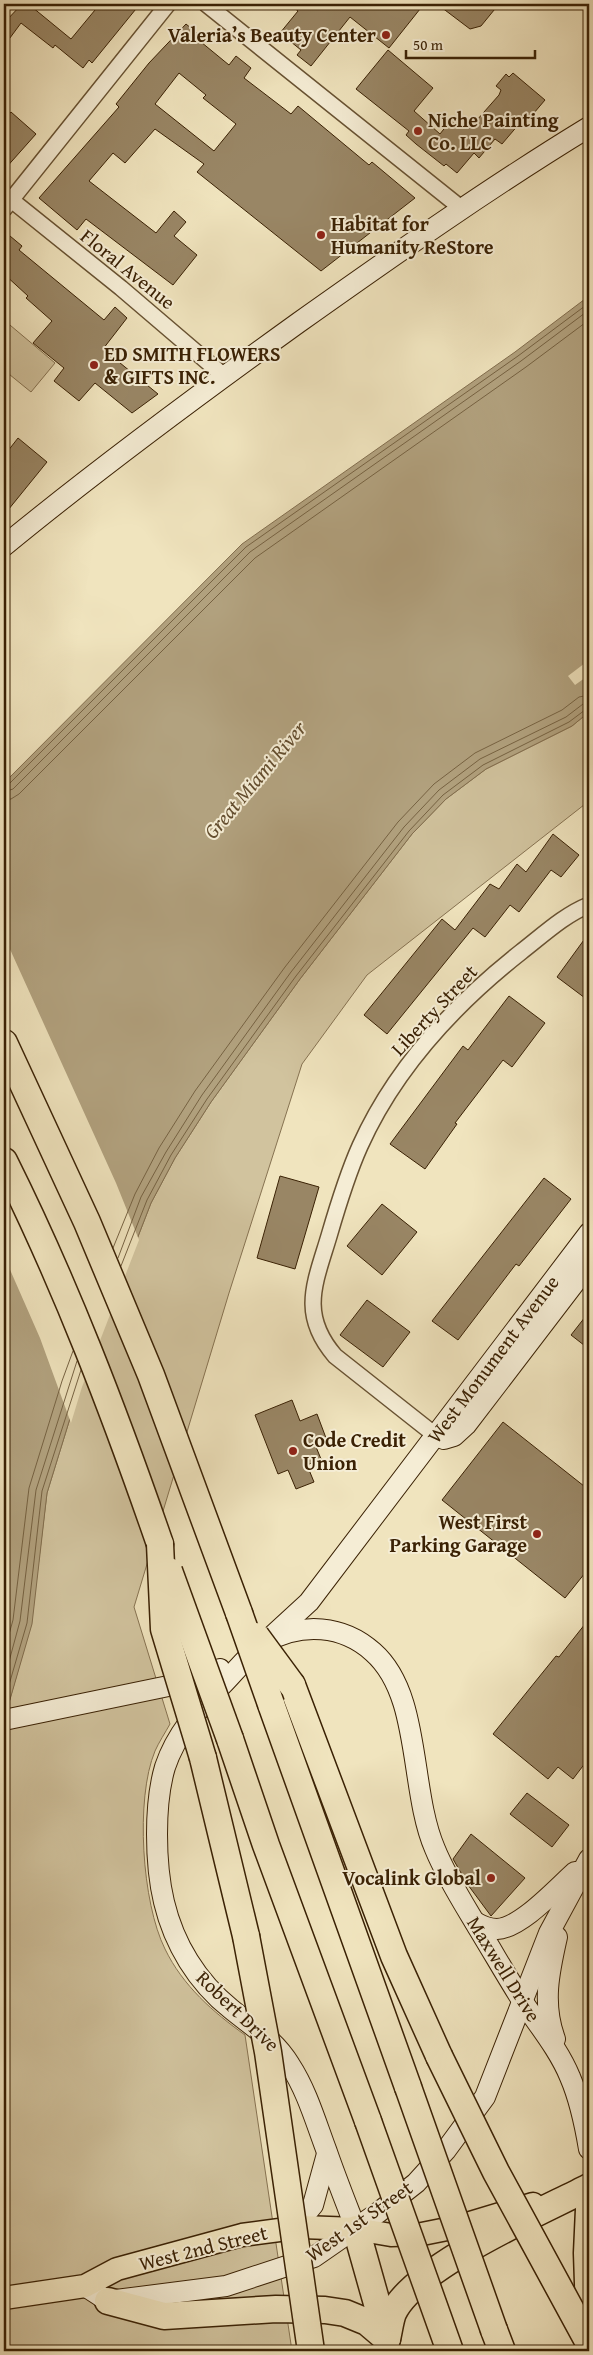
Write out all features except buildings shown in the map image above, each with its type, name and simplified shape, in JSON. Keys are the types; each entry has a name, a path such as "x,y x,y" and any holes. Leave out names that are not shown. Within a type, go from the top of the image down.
{"highway":[{"path":"4,1043 87,1222 151,1375 239,1613 498,2341"},
{"path":"4,1161 86,1341 123,1436 266,1845 368,2121 450,2351"},
{"path":"160,1544 164,1629 202,1758 246,1936 268,2052 311,2351"},
{"path":"239,1613 292,1685 394,1956 439,2056 496,2172 589,2343"},
{"path":"389,2345 393,2314 408,2293 452,2258 589,2187"},
{"path":"589,2209 587,2253 589,2313"},
{"path":"356,2229 389,2345"},
{"path":"108,2301 164,2316 276,2309 325,2310 345,2313 367,2322 389,2345"}],"main road":[{"path":"4,546 224,376 461,208 589,127"},
{"name":"West Monument Avenue","path":"4,1720 119,1698 178,1684 214,1672 264,1642 309,1602 589,1233"},
{"path":"435,1435 444,1440 454,1436 466,1426 589,1264"},
{"name":"Maxwell Drive","path":"264,1642 307,1628 326,1628 342,1632 363,1644 390,1671 405,1702 425,1824 436,1852 474,1922 522,2000 563,2060 579,2102 589,2149"},
{"name":"Robert Drive","path":"264,1642 214,1694 181,1732 166,1765 160,1788 157,1819 162,1898 172,1932 187,1960 228,2007 271,2040 290,2064 311,2110 356,2229"},
{"path":"474,1922 486,1928 508,1927 542,1902 589,1859"},
{"name":"West 1st Street","path":"108,2301 226,2286 314,2257 356,2229 416,2182 446,2150 485,2097 549,1933 589,1859"},
{"path":"563,2060 548,2013 546,1989 557,1938 571,1890"},
{"path":"281,2229 308,2211 313,2205 327,2154"},
{"name":"West 2nd Street","path":"85,2286 117,2269 207,2243 281,2229 302,2227 356,2229 391,2235 422,2234 457,2227 589,2187"},
{"path":"4,2298 85,2286 108,2301"}],"street":[{"path":"6,201 168,4"},
{"path":"206,4 461,208"},
{"name":"Floral Avenue","path":"6,201 128,294 224,376"},
{"name":"Liberty Street","path":"435,1435 334,1356 322,1342 314,1322 312,1292 342,1190 364,1138 401,1074 424,1044 498,970 562,920 589,904"}],"shaded area":[{"path":"4,320 55,363 31,392 4,370"},
{"path":"589,712 589,801 367,975 302,1064 229,1293 134,1607 170,1724 155,1751 149,1771 145,1796 143,1823 144,1851 146,1879 151,1905 157,1929 165,1949 181,1975 210,2007 245,2035 292,2351 4,2351 4,1720 31,1624 47,1493 80,1386 151,1203 175,1158 211,1102 300,979 412,834 446,799 486,769 572,726"}],"water":[{"name":"Great Miami River","path":"589,296 589,712 572,726 486,769 446,799 412,834 300,979 211,1102 175,1158 151,1203 80,1386 47,1493 32,1624 4,1720 4,783 242,544 515,352"}],"pier":[{"path":"589,660 589,675 575,685 568,676"},
{"path":"4,936 116,1183 139,1240 82,1387 71,1423 40,1338 4,1256"}],"place":[{"name":"Valeria’s Beauty Center","path":"386,35"},
{"name":"Niche Painting Co. LLC","path":"418,131"},
{"name":"Habitat for Humanity ReStore","path":"321,235"},
{"name":"ED SMITH FLOWERS & GIFTS INC.","path":"94,365"},
{"name":"Code Credit Union","path":"293,1451"},
{"name":"West First Parking Garage","path":"537,1534"},
{"name":"Vocalink Global","path":"491,1878"}]}
